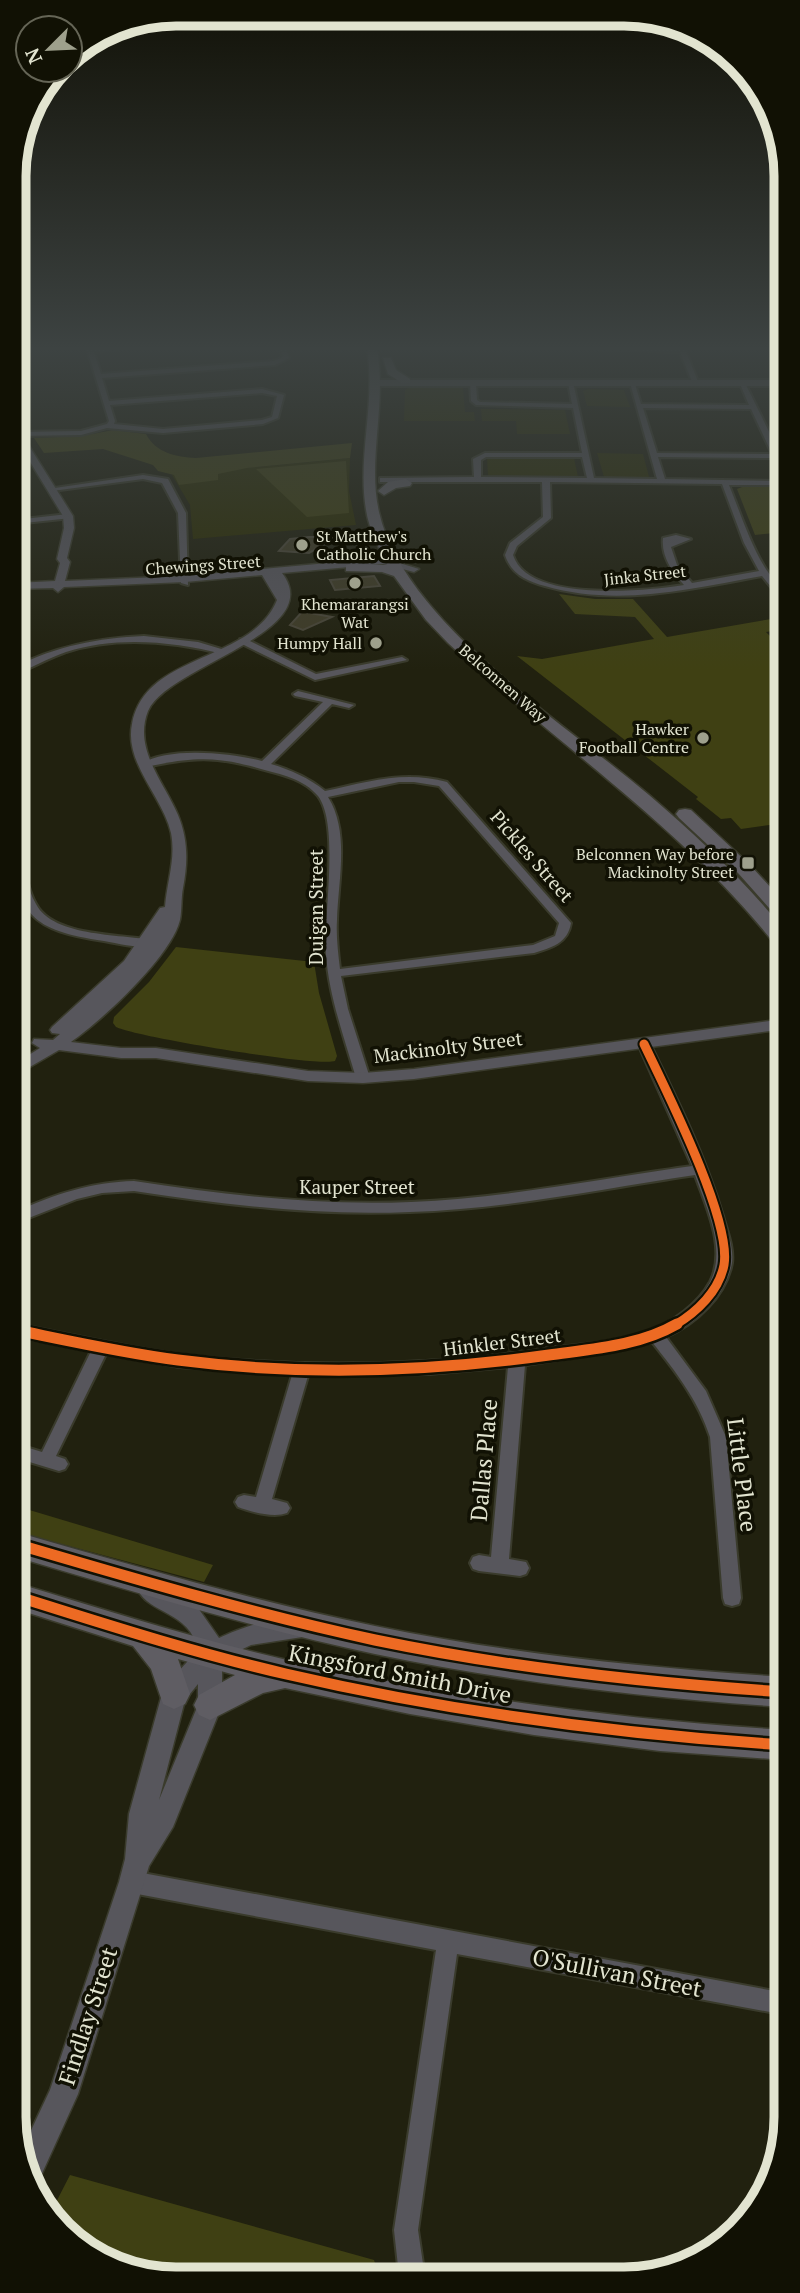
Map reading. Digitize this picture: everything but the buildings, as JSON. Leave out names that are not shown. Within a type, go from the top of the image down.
[{"type":"main road","name":"Belconnen Way","points":[[369,456],[368,490],[374,519],[397,558],[427,596]]},
{"type":"main road","name":"Belconnen Way","points":[[384,456],[384,486]]},
{"type":"main road","points":[[368,472],[384,486]]},
{"type":"main road","points":[[384,486],[394,476],[405,481]]},
{"type":"main road","points":[[368,490],[375,482],[384,486],[405,481]]},
{"type":"main road","name":"Belconnen Way","points":[[397,558],[414,569],[454,640],[683,813],[744,869],[774,902]]},
{"type":"main road","points":[[366,562],[397,558]]},
{"type":"main road","points":[[352,568],[383,568],[397,558]]},
{"type":"main road","name":"Belconnen Way","points":[[503,676],[665,817],[751,902],[774,930]]},
{"type":"main road","points":[[665,817],[683,813]]},
{"type":"main road","name":"Kingsford Smith Drive","points":[[26,1547],[319,1627],[436,1650],[635,1680],[773,1691]]},
{"type":"main road","name":"Kingsford Smith Drive","points":[[26,1599],[287,1674],[497,1713],[671,1736],[773,1744]]},
{"type":"main road","points":[[142,1634],[163,1662],[174,1694]]},
{"type":"main road","points":[[210,1705],[257,1680],[287,1674]]},
{"type":"street","points":[[27,456],[68,516],[69,528],[62,559],[65,562],[52,587]]},
{"type":"street","points":[[478,481],[477,459],[483,456]]},
{"type":"street","points":[[586,456],[591,482]]},
{"type":"street","points":[[654,456],[662,482]]},
{"type":"street","points":[[52,489],[143,477],[165,481],[182,513],[185,581]]},
{"type":"street","points":[[405,481],[774,483]]},
{"type":"street","name":"Jinka Street","points":[[546,482],[547,518],[536,530],[519,539],[509,551],[510,561],[523,575],[558,589],[591,594],[637,593],[762,573]]},
{"type":"street","points":[[725,483],[762,573],[774,586]]},
{"type":"street","points":[[27,521],[68,516]]},
{"type":"street","points":[[667,546],[672,566],[689,585]]},
{"type":"street","name":"Chewings Street","points":[[273,574],[366,562]]},
{"type":"street","name":"Chewings Street","points":[[27,587],[185,581],[352,568]]},
{"type":"street","points":[[27,1053],[56,1039],[172,921],[172,903],[180,864],[176,828],[136,736],[142,710],[164,684],[272,622],[280,613],[283,601],[273,574]]},
{"type":"street","points":[[27,665],[77,648],[124,640],[183,642],[223,651]]},
{"type":"street","points":[[243,641],[315,677],[402,660]]},
{"type":"street","points":[[298,694],[349,705]]},
{"type":"street","points":[[263,766],[330,701]]},
{"type":"street","points":[[146,764],[204,755],[263,766],[300,778],[323,795]]},
{"type":"street","name":"Pickles Street","points":[[323,795],[407,778],[428,779],[443,784],[565,922],[561,936],[534,949],[333,973]]},
{"type":"street","name":"Duigan Street","points":[[323,795],[329,808],[336,851],[331,935],[333,973],[363,1078]]},
{"type":"street","points":[[27,903],[34,912],[59,928],[152,944]]},
{"type":"street","points":[[104,1041],[94,1031],[93,1021],[139,972],[152,944]]},
{"type":"street","points":[[27,1062],[56,1039],[98,1013]]},
{"type":"street","name":"Mackinolty Street","points":[[56,1039],[121,1052],[156,1053],[308,1076],[363,1078],[414,1074],[774,1027]]},
{"type":"street","name":"Mackinolty Street","points":[[56,1039],[135,1045],[156,1053]]},
{"type":"street","name":"Hinkler Street","points":[[26,1332],[201,1363],[301,1371],[409,1370],[517,1360],[624,1343],[656,1335],[701,1306],[715,1288],[723,1269],[725,1250],[702,1169],[644,1044]]},
{"type":"street","name":"Kauper Street","points":[[26,1213],[67,1195],[112,1185],[134,1185],[282,1206],[372,1208],[495,1199],[702,1169]]},
{"type":"street","name":"Little Place","points":[[656,1335],[699,1390],[712,1412],[718,1437],[732,1598]]},
{"type":"street","points":[[45,1460],[102,1346]]},
{"type":"street","name":"Dallas Place","points":[[499,1565],[517,1360]]},
{"type":"street","points":[[281,1508],[253,1503],[301,1371]]},
{"type":"street","points":[[479,1563],[520,1568]]},
{"type":"street","name":"Findlay Street","points":[[33,2159],[63,2094],[135,1871],[164,1818],[210,1705],[210,1653],[207,1638],[188,1612],[122,1575]]},
{"type":"street","name":"Findlay Street","points":[[135,1871],[142,1814],[174,1694],[210,1653],[249,1635],[319,1627]]},
{"type":"street","name":"O'Sullivan Street","points":[[135,1871],[448,1941],[773,2002]]},
{"type":"street","points":[[412,2267],[406,2230],[448,1941]]},
{"type":"shaded area","points":[[125,456],[350,456],[247,468],[218,474],[218,480],[179,485],[174,475],[158,471],[153,465]]},
{"type":"shaded area","points":[[598,456],[644,456],[649,477],[604,477]]},
{"type":"shaded area","points":[[350,458],[349,491],[356,525],[193,539],[190,505],[172,475]]},
{"type":"shaded area","points":[[487,458],[574,458],[578,477],[488,477]]},
{"type":"shaded area","points":[[346,461],[349,513],[307,517],[256,469]]},
{"type":"shaded area","points":[[774,487],[774,533],[755,535],[737,489]]},
{"type":"shaded area","points":[[559,594],[595,599],[633,599],[667,637],[774,619],[774,631],[766,632],[774,640],[774,824],[741,829],[731,818],[721,819],[696,799],[698,797],[517,656],[542,659],[654,639],[635,617],[575,614]]},
{"type":"shaded area","points":[[176,947],[314,962],[319,993],[337,1056],[335,1061],[296,1060],[227,1050],[116,1027],[113,1023],[114,1017],[149,982]]},
{"type":"shaded area","points":[[26,1509],[213,1565],[204,1582],[26,1535]]},
{"type":"shaded area","points":[[70,2175],[374,2260],[376,2267],[176,2267],[147,2264],[128,2259],[93,2242],[77,2230],[55,2205]]},
{"type":"cycle path","points":[[26,1332],[180,1360],[249,1367],[383,1370],[517,1359],[621,1344],[666,1330],[687,1318],[712,1292],[722,1271],[724,1250],[701,1170],[644,1044]]},
{"type":"cycle path","points":[[26,1547],[167,1588],[375,1640],[550,1670],[773,1691]]},
{"type":"cycle path","points":[[26,1599],[219,1657],[348,1687],[534,1720],[660,1735],[773,1744]]},
{"type":"place","name":"St Matthew's Catholic Church","points":[[302,545]]},
{"type":"place","name":"Khemararangsi Wat","points":[[355,583]]},
{"type":"place","name":"Humpy Hall","points":[[376,643]]},
{"type":"place","name":"Hawker Football Centre","points":[[703,738]]},
{"type":"place","name":"Belconnen Way before Mackinolty Street","points":[[748,863]]}]
